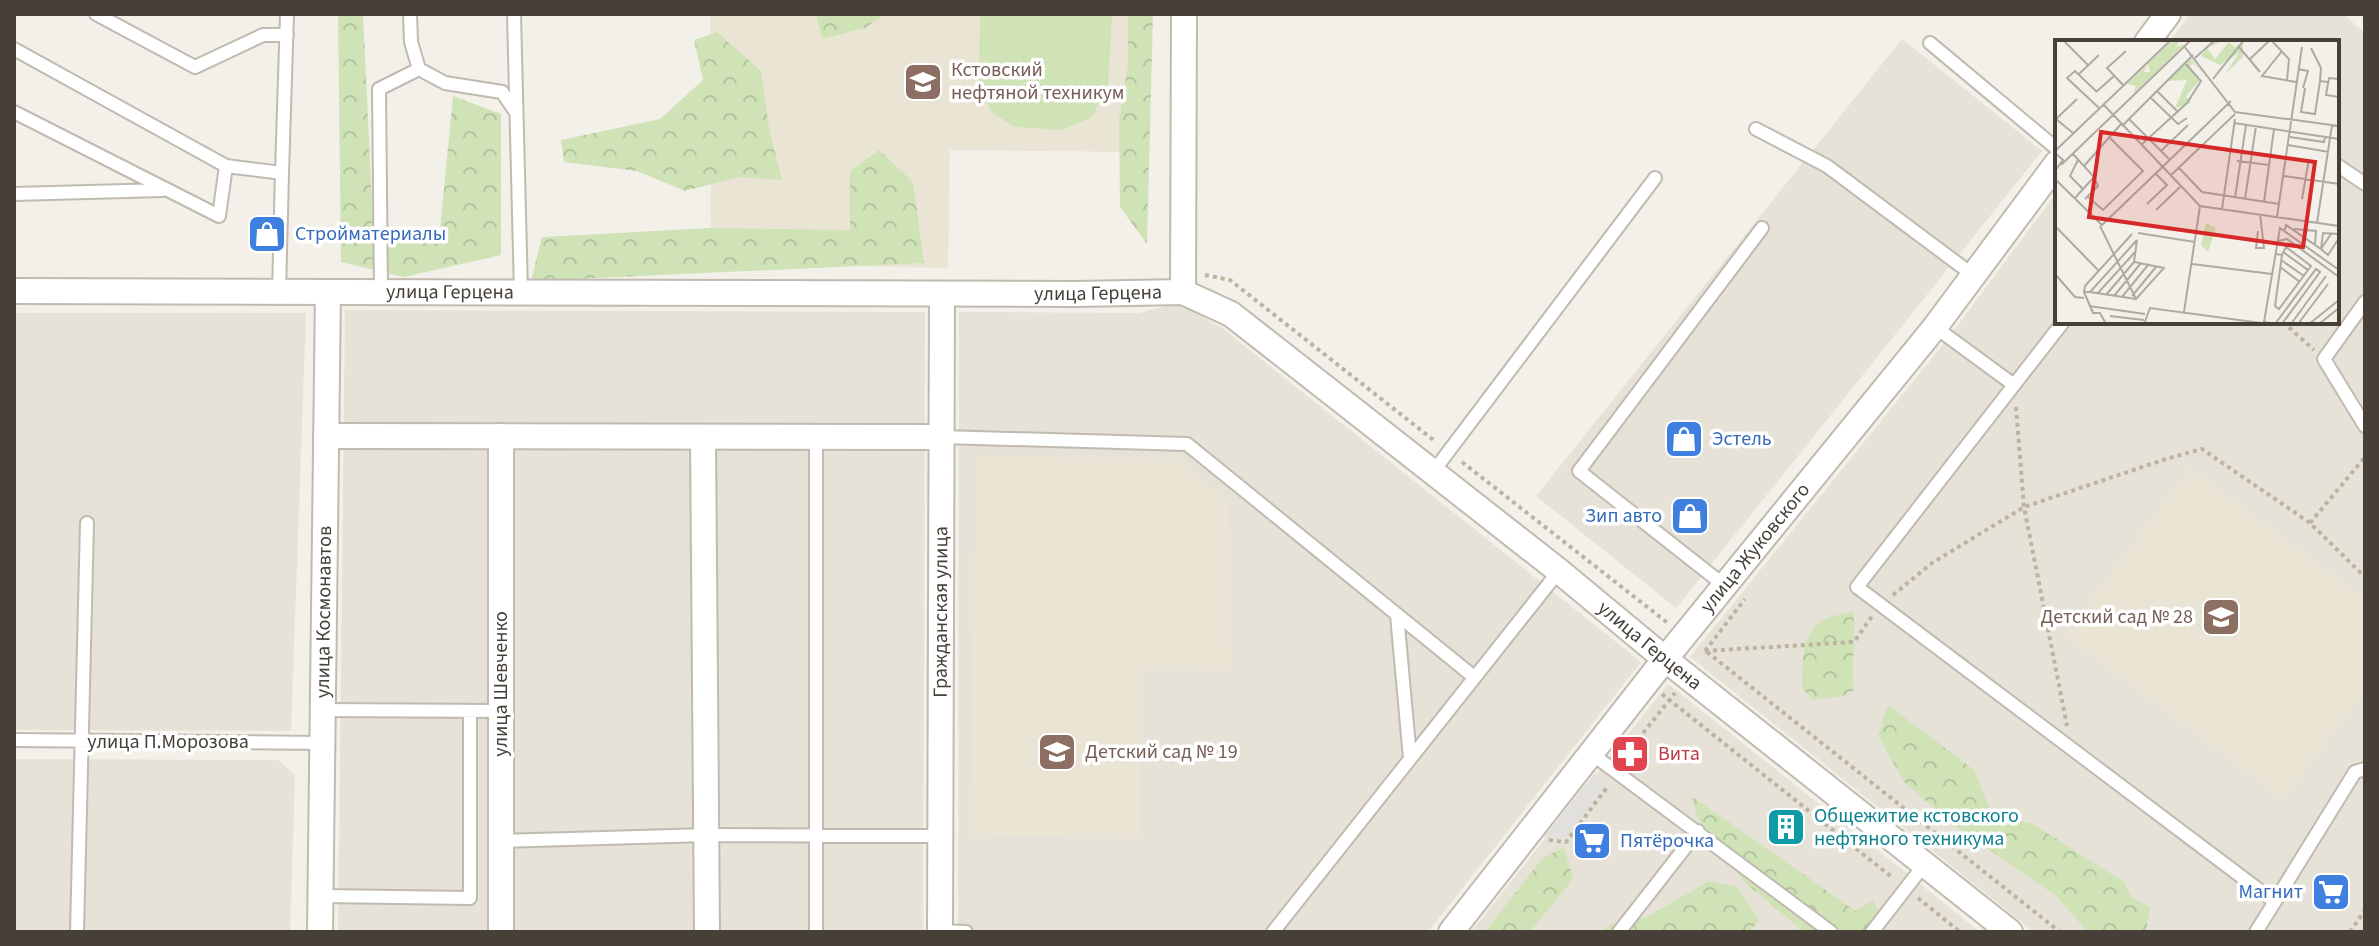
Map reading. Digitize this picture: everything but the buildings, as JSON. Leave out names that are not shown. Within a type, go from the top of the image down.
[{"type":"street","points":[[1182,281],[1184,14]]},
{"type":"street","points":[[2148,40],[2168,14]]},
{"type":"street","name":"улица Жуковского","points":[[1451,932],[1665,659],[1935,327],[2055,166]]},
{"type":"street","name":"улица Герцена","points":[[14,291],[942,294],[1182,281],[1231,314],[1559,571],[1665,659],[2010,932]]},
{"type":"street","name":"улица Космонавтов","points":[[320,932],[328,292]]},
{"type":"street","name":"Гражданская улица","points":[[940,932],[942,294]]},
{"type":"street","points":[[326,436],[942,437]]},
{"type":"street","name":"улица Шевченко","points":[[501,436],[501,932]]},
{"type":"street","points":[[703,437],[707,932]]},
{"type":"lane","points":[[96,14],[195,67],[263,35],[287,35]]},
{"type":"lane","points":[[279,292],[287,14]]},
{"type":"lane","points":[[410,14],[411,42],[419,69],[445,83],[502,92],[515,111]]},
{"type":"lane","points":[[514,14],[521,293]]},
{"type":"lane","points":[[1930,43],[2055,147]]},
{"type":"lane","points":[[14,49],[226,166],[282,173]]},
{"type":"lane","points":[[381,292],[379,89],[419,69]]},
{"type":"lane","points":[[14,112],[20,118],[219,216],[226,166]]},
{"type":"lane","points":[[1756,129],[1827,166],[1973,275]]},
{"type":"lane","points":[[2339,166],[2365,184]]},
{"type":"lane","points":[[1433,472],[1655,178]]},
{"type":"lane","points":[[14,194],[165,190]]},
{"type":"lane","points":[[1725,586],[1579,471],[1762,228]]},
{"type":"lane","points":[[2365,302],[2324,359],[2365,426]]},
{"type":"lane","points":[[2061,324],[1857,587],[2275,902]]},
{"type":"lane","points":[[1935,327],[2014,385]]},
{"type":"lane","points":[[816,437],[816,932]]},
{"type":"lane","points":[[942,437],[1187,444],[1474,677]]},
{"type":"lane","points":[[77,932],[87,523]]},
{"type":"lane","points":[[1273,932],[1559,571]]},
{"type":"lane","points":[[1397,615],[1410,758]]},
{"type":"lane","points":[[322,710],[501,711]]},
{"type":"lane","points":[[321,896],[470,898],[470,711]]},
{"type":"lane","name":"улица П.Морозова","points":[[14,740],[322,743]]},
{"type":"lane","points":[[1592,754],[1831,932]]},
{"type":"lane","points":[[2256,932],[2355,772],[2365,769]]},
{"type":"lane","points":[[1619,932],[1698,831]]},
{"type":"lane","points":[[501,841],[708,835],[941,836]]},
{"type":"lane","points":[[1872,932],[1924,865]]},
{"type":"lane","points":[[940,932],[966,932]]},
{"type":"path","points":[[1182,281],[1230,280],[1684,636]]},
{"type":"path","points":[[2285,324],[2324,359]]},
{"type":"path","points":[[2014,385],[2024,507],[2072,749]]},
{"type":"path","points":[[2060,932],[1705,651],[1854,642],[1881,605],[1932,563],[2024,507],[2202,449],[2310,523],[2365,577]]},
{"type":"path","points":[[2310,523],[2365,457]]},
{"type":"path","points":[[1647,683],[1960,932]]},
{"type":"path","points":[[1547,840],[1566,842],[1607,790],[1614,769],[1670,701]]},
{"type":"path","points":[[2350,932],[2365,910]]},
{"type":"shaded area","name":"Кстовский нефтяной техникум","points":[[710,14],[1137,14],[1135,152],[950,150],[948,268],[711,263]]},
{"type":"shaded area","points":[[2190,14],[2343,14],[2365,33],[2365,932],[2034,932],[1690,657],[1949,337],[2055,195],[2055,324],[2339,324],[2339,40],[2170,40]]},
{"type":"shaded area","points":[[1902,39],[2042,151],[1676,608],[1536,496]]},
{"type":"shaded area","points":[[1179,303],[1222,328],[1641,662],[1428,932],[958,932],[959,312],[1138,313]]},
{"type":"shaded area","points":[[345,310],[925,312],[923,932],[338,932]]},
{"type":"shaded area","points":[[14,313],[306,313],[291,731],[14,730]]},
{"type":"shaded area","points":[[976,455],[1177,459],[1229,501],[1231,670],[1143,669],[1139,838],[970,835]]},
{"type":"shaded area","name":"Детский сад № 28","points":[[2190,468],[2365,599],[2365,690],[2283,799],[2064,635]]},
{"type":"shaded area","points":[[1668,684],[1914,879],[1980,932],[1471,932]]},
{"type":"shaded area","points":[[14,759],[278,760],[295,775],[290,932],[14,932]]},
{"type":"shaded area","points":[[1595,773],[1604,788],[1564,838],[1544,837]]},
{"type":"green space","points":[[338,14],[363,14],[374,243],[439,240],[453,96],[501,114],[501,255],[404,277],[341,262]]},
{"type":"green space","points":[[816,14],[885,14],[865,28],[822,39]]},
{"type":"green space","points":[[980,14],[1112,14],[1108,87],[1091,118],[1061,130],[1015,127],[991,112],[979,80]]},
{"type":"green space","points":[[1128,14],[1153,14],[1147,244],[1120,207],[1119,119],[1128,66]]},
{"type":"green space","points":[[717,32],[761,71],[770,133],[782,180],[739,177],[685,191],[637,171],[564,162],[561,140],[660,119],[703,80],[694,40]]},
{"type":"green space","points":[[879,150],[913,182],[924,263],[531,281],[542,237],[709,228],[850,230],[850,171]]},
{"type":"green space","points":[[1853,612],[1854,690],[1843,696],[1814,700],[1802,689],[1803,659],[1808,639],[1818,623]]},
{"type":"green space","points":[[1888,705],[1974,770],[1992,815],[2033,824],[2124,882],[2132,897],[2150,907],[2146,932],[2088,932],[2056,896],[1955,826],[1905,783],[1878,736]]},
{"type":"green space","points":[[1693,797],[1856,911],[1873,900],[1885,928],[1880,932],[1804,932],[1744,882],[1696,815]]},
{"type":"green space","points":[[1564,847],[1573,879],[1530,932],[1485,932],[1542,859]]},
{"type":"green space","points":[[1709,881],[1737,887],[1759,920],[1749,932],[1603,932],[1610,924],[1647,917]]},
{"type":"place","name":"Кстовский нефтяной техникум","points":[[923,82]]},
{"type":"place","name":"Стройматериалы","points":[[267,234]]},
{"type":"place","name":"Эстель","points":[[1684,439]]},
{"type":"place","name":"Зип авто","points":[[1690,516]]},
{"type":"place","name":"Детский сад № 28","points":[[2221,617]]},
{"type":"place","name":"Детский сад № 19","points":[[1057,752]]},
{"type":"place","name":"Вита","points":[[1630,754]]},
{"type":"place","name":"Общежитие кстовского нефтяного техникума","points":[[1786,827]]},
{"type":"place","name":"Пятёрочка","points":[[1592,841]]},
{"type":"place","name":"Магнит","points":[[2331,892]]}]
